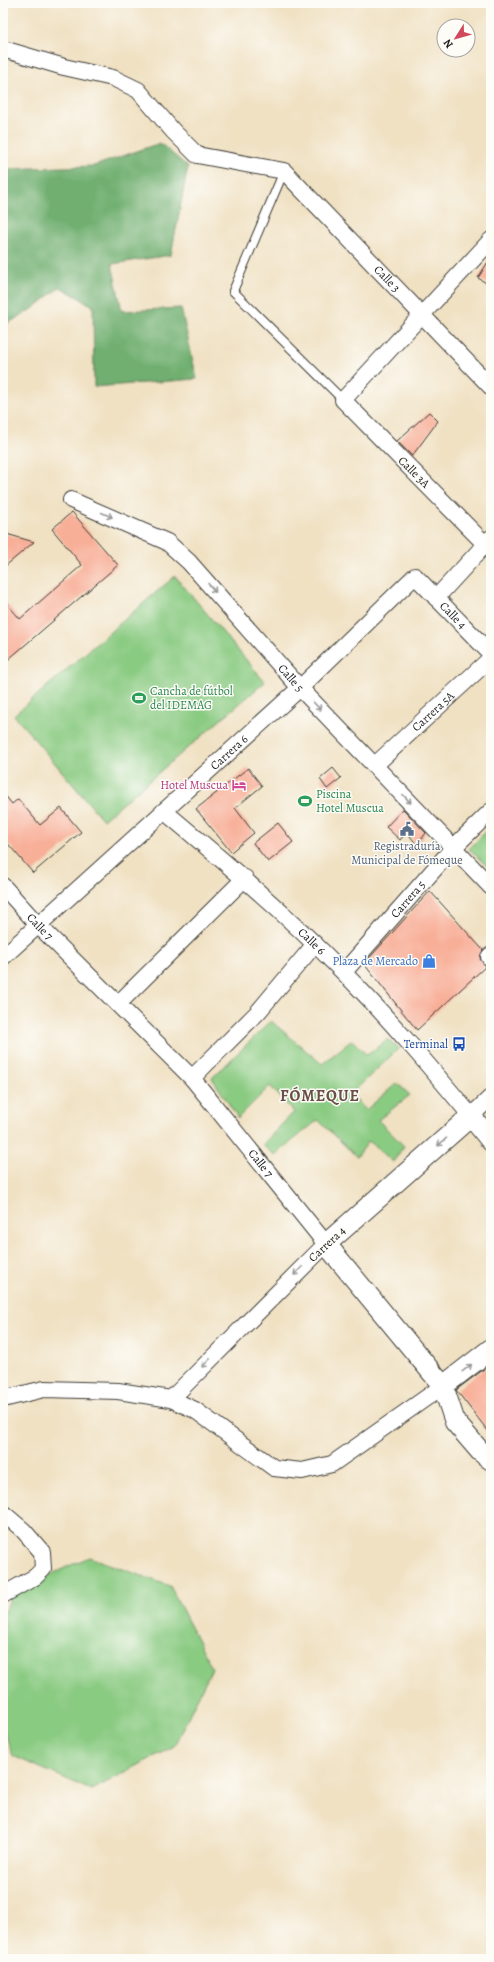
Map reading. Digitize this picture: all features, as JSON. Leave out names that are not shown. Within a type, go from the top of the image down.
[{"type":"street","points":[[3,49],[64,67],[113,78],[138,90],[173,131],[197,155],[284,171]]},
{"type":"street","name":"Calle 3","points":[[284,171],[491,387]]},
{"type":"street","points":[[343,400],[491,240]]},
{"type":"street","name":"Calle 3A","points":[[343,400],[488,541]]},
{"type":"street","name":"Calle 5","points":[[70,500],[167,542],[189,562],[300,688],[491,887]]},
{"type":"street","points":[[436,598],[488,541]]},
{"type":"street","name":"Carrera 6","points":[[3,957],[300,688],[415,576]]},
{"type":"street","name":"Calle 4","points":[[415,576],[491,654]]},
{"type":"street","name":"Carrera 5A","points":[[375,765],[491,658]]},
{"type":"street","name":"Calle 6","points":[[164,810],[245,878],[344,972],[410,1043],[472,1116],[491,1141]]},
{"type":"street","name":"Carrera 5","points":[[344,972],[453,848],[491,811]]},
{"type":"street","points":[[118,1004],[245,878]]},
{"type":"street","name":"Calle 7","points":[[3,886],[38,925],[192,1078],[443,1386],[455,1422],[480,1451],[491,1460]]},
{"type":"street","points":[[192,1078],[258,1012],[316,944]]},
{"type":"street","name":"Carrera 4","points":[[171,1399],[326,1244],[472,1116],[491,1096]]},
{"type":"street","points":[[3,1399],[44,1389],[118,1391],[171,1399],[195,1410],[274,1468],[302,1471],[332,1464],[443,1386],[491,1349]]},
{"type":"street","points":[[3,1514],[23,1530],[42,1552],[43,1570],[35,1577],[3,1595]]},
{"type":"lane","points":[[284,171],[233,291],[343,400]]},
{"type":"green space","points":[[160,143],[188,167],[171,255],[112,264],[122,311],[181,308],[197,379],[94,387],[93,306],[60,287],[34,308],[3,326],[3,169],[94,166]]},
{"type":"green space","name":"Cancha de fútbol del IDEMAG","points":[[175,576],[265,682],[103,820],[14,715]]},
{"type":"green space","points":[[491,826],[491,870],[469,849]]},
{"type":"green space","points":[[271,1021],[322,1064],[352,1040],[367,1055],[388,1039],[399,1048],[351,1094],[366,1110],[397,1083],[410,1095],[378,1120],[404,1146],[393,1162],[369,1141],[357,1157],[318,1120],[275,1155],[262,1145],[294,1112],[270,1086],[238,1118],[212,1078]]},
{"type":"green space","points":[[89,1557],[170,1586],[212,1668],[174,1746],[92,1790],[13,1756],[3,1728],[3,1618],[12,1592]]},
{"type":"building","points":[[491,257],[491,286],[478,278]]},
{"type":"building","points":[[429,412],[438,421],[412,456],[397,441]]},
{"type":"building","points":[[72,512],[118,565],[3,664],[3,599],[20,619],[82,565],[52,529]]},
{"type":"building","points":[[3,533],[34,542],[3,568]]},
{"type":"building","points":[[248,768],[262,786],[235,808],[254,833],[231,852],[196,809]]},
{"type":"building","points":[[333,768],[341,778],[327,789],[320,779]]},
{"type":"building","points":[[3,793],[12,804],[18,799],[40,825],[61,808],[81,832],[33,873],[3,838]]},
{"type":"building","name":"Registraduría Municipal de Fómeque","points":[[403,809],[426,833],[417,845],[407,832],[400,840],[386,827]]},
{"type":"building","points":[[278,823],[293,842],[268,862],[253,843]]},
{"type":"building","name":"Plaza de Mercado","points":[[430,891],[483,950],[480,959],[486,966],[417,1030],[364,964]]},
{"type":"building","points":[[491,1364],[491,1435],[456,1390]]},
{"type":"place","name":"Cancha de fútbol del IDEMAG","points":[[139,698]]},
{"type":"place","name":"Hotel Muscua","points":[[239,785]]},
{"type":"place","name":"Piscina Hotel Muscua","points":[[305,801]]},
{"type":"place","name":"Registraduría Municipal de Fómeque","points":[[407,829]]},
{"type":"place","name":"Plaza de Mercado","points":[[429,961]]},
{"type":"place","name":"Terminal","points":[[459,1044]]},
{"type":"district","name":"FÓMEQUE","points":[[320,1095]]}]
